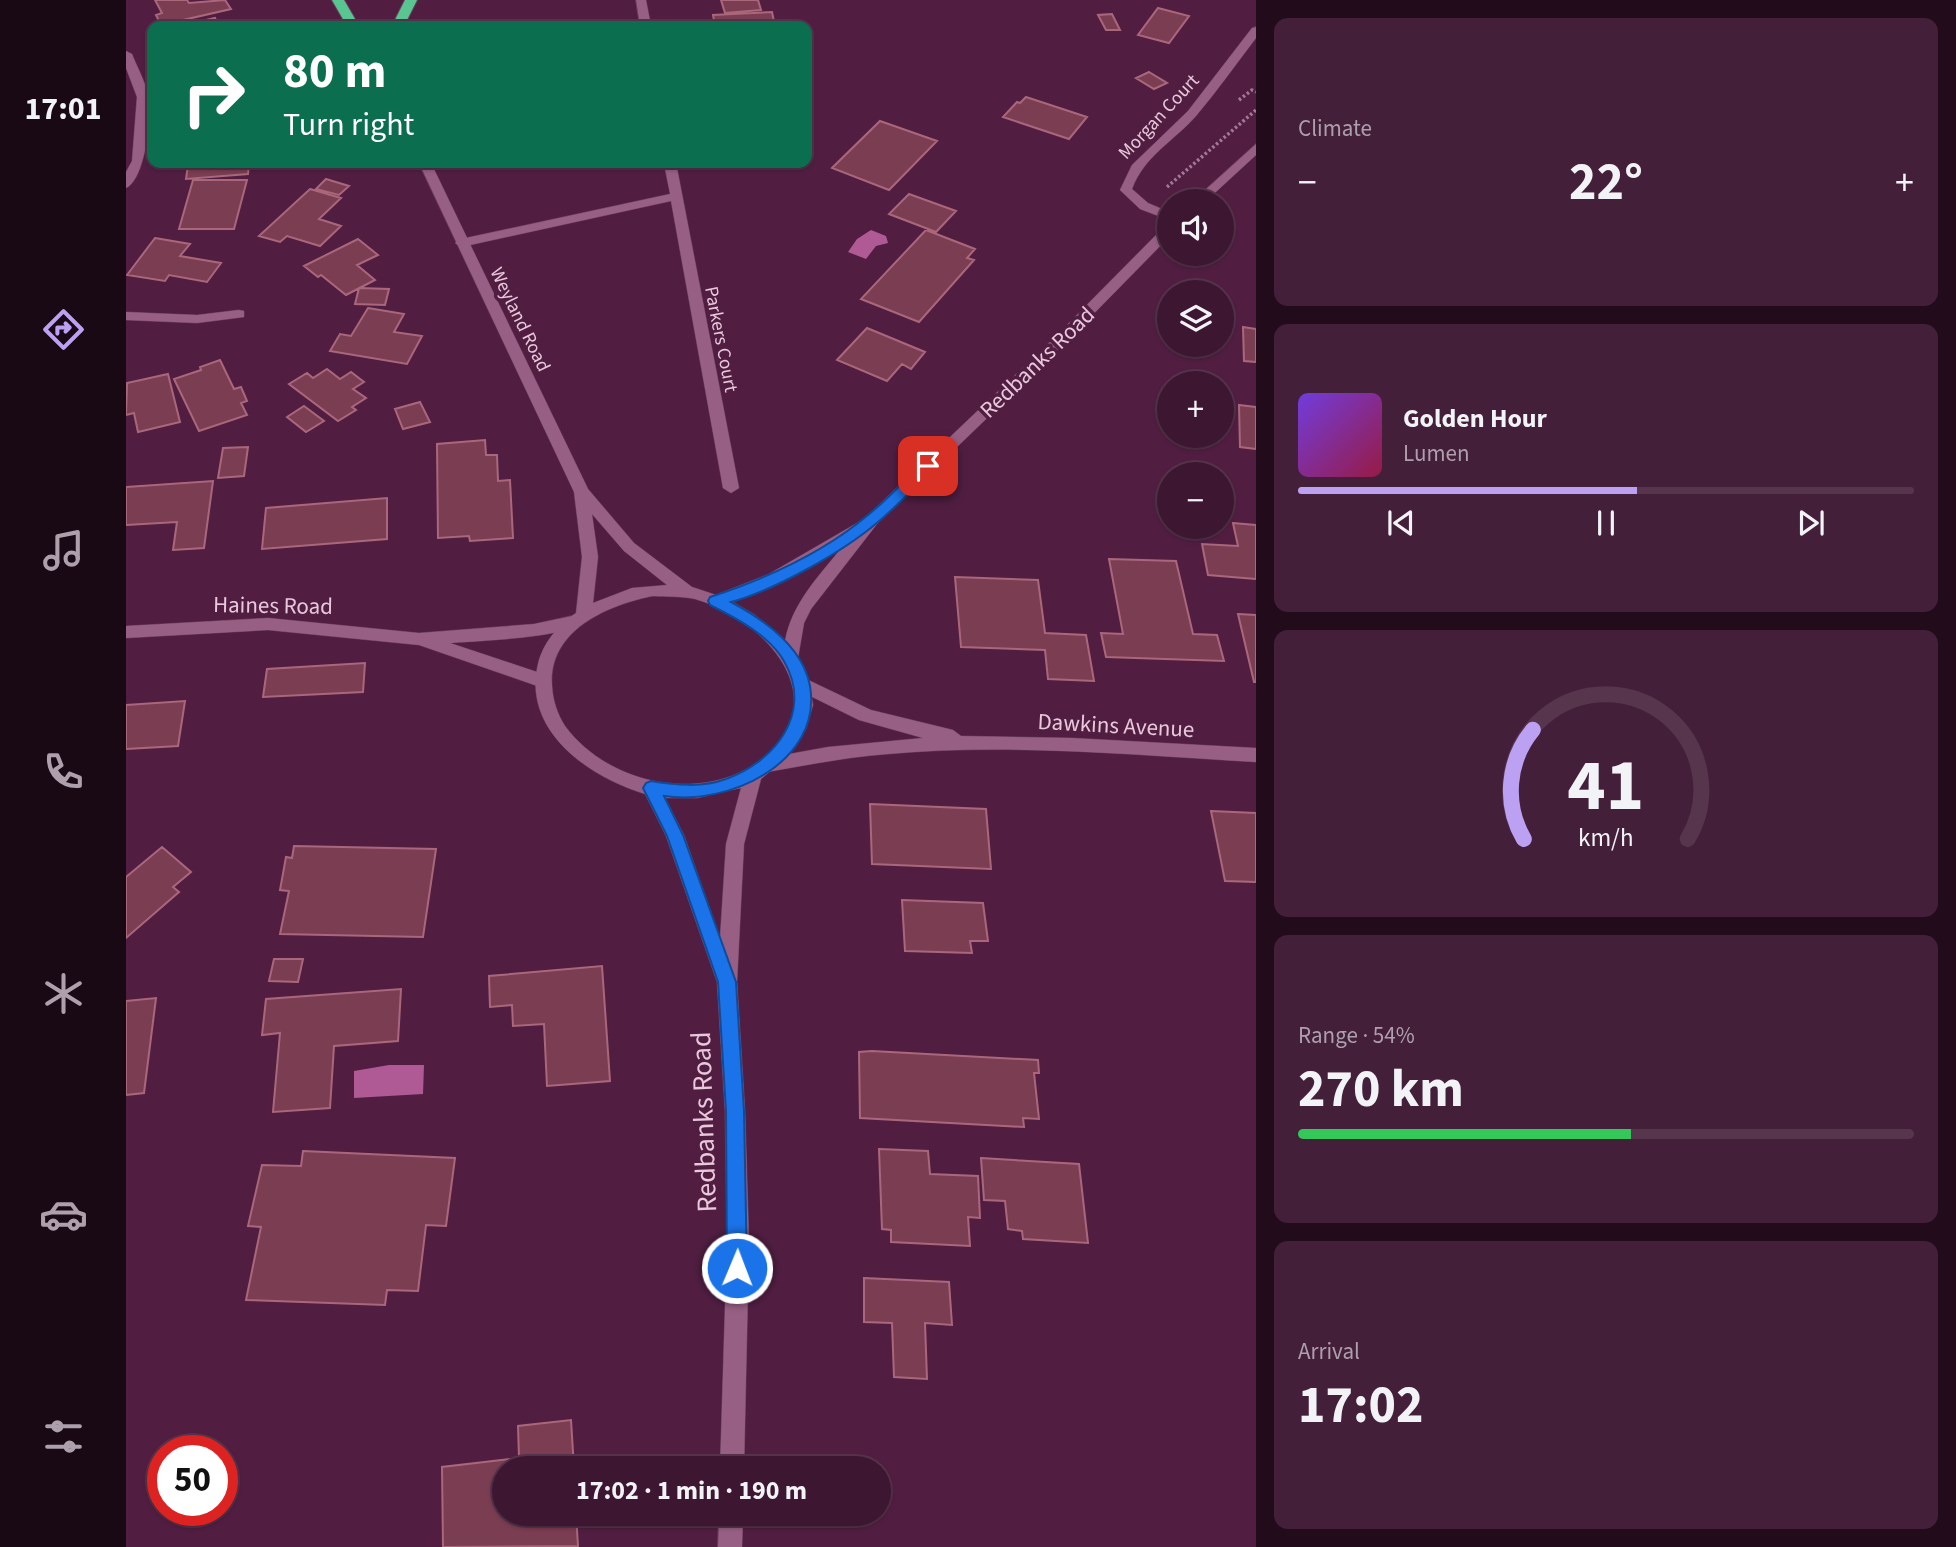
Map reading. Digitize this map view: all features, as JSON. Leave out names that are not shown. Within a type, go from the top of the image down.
[{"type":"highway","points":[[338,0],[350,21]]},
{"type":"highway","points":[[400,21],[411,0]]},
{"type":"main road","points":[[641,0],[645,21]]},
{"type":"main road","name":"Morgan Court","points":[[1157,211],[1144,206],[1126,190],[1129,176],[1147,155],[1190,115],[1256,30]]},
{"type":"main road","points":[[126,54],[143,97],[138,161],[126,184]]},
{"type":"main road","points":[[1212,189],[1256,148]]},
{"type":"main road","name":"Weyland Road","points":[[427,168],[582,492],[629,547],[686,591]]},
{"type":"main road","name":"Parkers Court","points":[[671,168],[731,488]]},
{"type":"main road","points":[[461,243],[676,196]]},
{"type":"main road","name":"Redbanks Road","points":[[790,657],[796,623],[805,605],[872,520],[1059,341],[1157,242]]},
{"type":"main road","points":[[126,316],[197,319],[239,314]]},
{"type":"main road","name":"Weyland Road","points":[[578,617],[590,557],[582,492]]},
{"type":"main road","name":"Redbanks Road","points":[[715,601],[743,593],[799,568],[872,520]]},
{"type":"main road","points":[[653,590],[686,591],[715,601],[754,621],[790,657],[802,684],[803,707],[796,730],[786,747],[760,770],[728,785],[699,791],[675,792],[651,788],[600,766],[576,747],[556,726],[545,701],[543,681],[556,642],[578,617],[605,601],[630,593],[653,590]]},
{"type":"main road","name":"Haines Road","points":[[126,632],[268,624],[419,639],[534,630],[578,617]]},
{"type":"main road","name":"Haines Road","points":[[419,639],[543,681]]},
{"type":"main road","name":"Dawkins Avenue","points":[[802,684],[865,715],[895,725],[973,741]]},
{"type":"main road","name":"Dawkins Avenue","points":[[760,770],[839,750],[973,741],[1256,755]]},
{"type":"main road","name":"Redbanks Road","points":[[732,1456],[738,1243],[735,1111],[727,982],[736,844],[760,770]]},
{"type":"main road","name":"Redbanks Road","points":[[651,788],[675,835],[727,982]]},
{"type":"main road","points":[[730,1547],[731,1526]]},
{"type":"path","points":[[1166,188],[1256,110]]},
{"type":"shaded area","points":[[871,230],[886,236],[888,243],[876,246],[866,259],[848,252],[857,239]]},
{"type":"shaded area","points":[[389,1065],[424,1065],[423,1094],[354,1098],[354,1071]]},
{"type":"building","points":[[155,0],[187,0],[189,3],[225,0],[231,9],[178,21],[159,21],[156,15],[162,13]]},
{"type":"building","points":[[721,0],[758,0],[761,10],[725,13]]},
{"type":"building","points":[[1158,8],[1189,16],[1169,43],[1138,35]]},
{"type":"building","points":[[772,12],[774,21],[714,21],[713,15]]},
{"type":"building","points":[[1112,14],[1120,30],[1106,30],[1098,15]]},
{"type":"building","points":[[1149,72],[1167,83],[1154,89],[1136,78]]},
{"type":"building","points":[[1026,97],[1087,117],[1069,139],[1003,117],[1017,102],[1020,103]]},
{"type":"building","points":[[880,121],[937,141],[889,190],[832,168]]},
{"type":"building","points":[[188,168],[249,168],[248,174],[186,179]]},
{"type":"building","points":[[326,179],[349,186],[339,195],[316,189]]},
{"type":"building","points":[[193,180],[247,180],[234,229],[179,229]]},
{"type":"building","points":[[310,189],[341,198],[319,219],[341,226],[320,246],[287,236],[280,242],[259,236]]},
{"type":"building","points":[[909,194],[956,211],[936,232],[889,214]]},
{"type":"building","points":[[926,230],[975,249],[967,258],[974,260],[919,322],[861,299]]},
{"type":"building","points":[[155,238],[190,244],[180,256],[221,263],[207,282],[169,275],[165,281],[127,275]]},
{"type":"building","points":[[358,239],[378,255],[357,265],[375,280],[346,295],[321,275],[318,277],[304,266]]},
{"type":"building","points":[[359,288],[389,289],[385,305],[355,304]]},
{"type":"building","points":[[368,308],[404,314],[394,332],[422,336],[407,364],[330,351],[340,334],[351,336]]},
{"type":"building","points":[[1243,327],[1256,329],[1256,362],[1244,361]]},
{"type":"building","points":[[867,328],[925,352],[911,369],[902,364],[887,381],[837,360]]},
{"type":"building","points":[[220,360],[234,389],[241,387],[247,401],[241,403],[247,415],[199,431],[174,379]]},
{"type":"building","points":[[327,369],[340,379],[351,372],[364,382],[353,389],[366,398],[352,407],[356,410],[338,421],[289,384],[307,373],[313,378]]},
{"type":"building","points":[[168,374],[180,422],[138,432],[134,413],[126,415],[127,383]]},
{"type":"building","points":[[420,402],[430,422],[403,429],[395,409]]},
{"type":"building","points":[[1239,405],[1256,407],[1256,449],[1240,447]]},
{"type":"building","points":[[304,406],[324,421],[306,432],[287,417]]},
{"type":"building","points":[[485,440],[486,455],[497,455],[498,481],[510,480],[513,538],[470,541],[469,536],[438,538],[437,444]]},
{"type":"building","points":[[248,447],[244,476],[218,478],[223,448]]},
{"type":"building","points":[[213,481],[204,548],[173,550],[177,522],[126,525],[126,487]]},
{"type":"building","points":[[387,498],[387,539],[262,549],[266,508]]},
{"type":"building","points":[[1234,523],[1256,525],[1256,579],[1208,575],[1202,544],[1238,546]]},
{"type":"building","points":[[1109,559],[1176,561],[1193,634],[1217,635],[1224,661],[1106,657],[1101,633],[1123,634]]},
{"type":"building","points":[[955,577],[1038,580],[1045,633],[1086,635],[1094,681],[1048,679],[1045,650],[961,647]]},
{"type":"building","points":[[1238,614],[1256,615],[1256,682],[1254,682]]},
{"type":"building","points":[[365,663],[363,692],[263,697],[267,669]]},
{"type":"building","points":[[185,701],[178,746],[126,749],[126,705]]},
{"type":"building","points":[[870,804],[986,809],[991,869],[872,864]]},
{"type":"building","points":[[1211,811],[1256,813],[1256,882],[1225,881]]},
{"type":"building","points":[[294,846],[436,849],[423,937],[280,934],[289,891],[280,890],[286,857],[292,858]]},
{"type":"building","points":[[162,847],[191,872],[173,887],[179,892],[126,938],[126,877]]},
{"type":"building","points":[[902,900],[983,903],[988,941],[970,941],[972,953],[905,951]]},
{"type":"building","points":[[274,959],[303,959],[298,982],[269,981]]},
{"type":"building","points":[[602,966],[610,1081],[547,1086],[544,1024],[513,1026],[512,1005],[490,1007],[489,976]]},
{"type":"building","points":[[401,989],[398,1041],[334,1046],[330,1108],[273,1112],[280,1033],[262,1035],[266,999]]},
{"type":"building","points":[[156,998],[144,1093],[126,1095],[126,1001]]},
{"type":"building","points":[[859,1052],[1038,1060],[1039,1073],[1034,1073],[1039,1119],[1023,1118],[1024,1127],[860,1118]]},
{"type":"building","points":[[879,1149],[928,1151],[930,1174],[978,1176],[980,1218],[968,1217],[970,1246],[891,1242],[891,1230],[882,1229]]},
{"type":"building","points":[[303,1151],[455,1158],[446,1226],[426,1225],[418,1291],[387,1290],[385,1305],[246,1300],[261,1227],[248,1226],[262,1165],[301,1166]]},
{"type":"building","points":[[981,1158],[1079,1164],[1088,1243],[1023,1239],[1022,1231],[1008,1229],[1005,1201],[984,1200]]},
{"type":"building","points":[[864,1278],[949,1282],[952,1325],[925,1323],[927,1379],[894,1377],[892,1323],[864,1322]]},
{"type":"building","points":[[571,1420],[573,1456],[519,1456],[518,1426]]},
{"type":"building","points":[[492,1461],[492,1526],[577,1526],[578,1546],[443,1547],[442,1467]]},
{"type":"route","points":[[737,1268],[735,1111],[727,982],[675,835],[651,788],[675,792],[699,791],[728,785],[768,765],[786,747],[796,730],[803,707],[802,684],[790,657],[773,637],[754,621],[715,601],[743,593],[799,568],[872,520],[928,466]]}]
